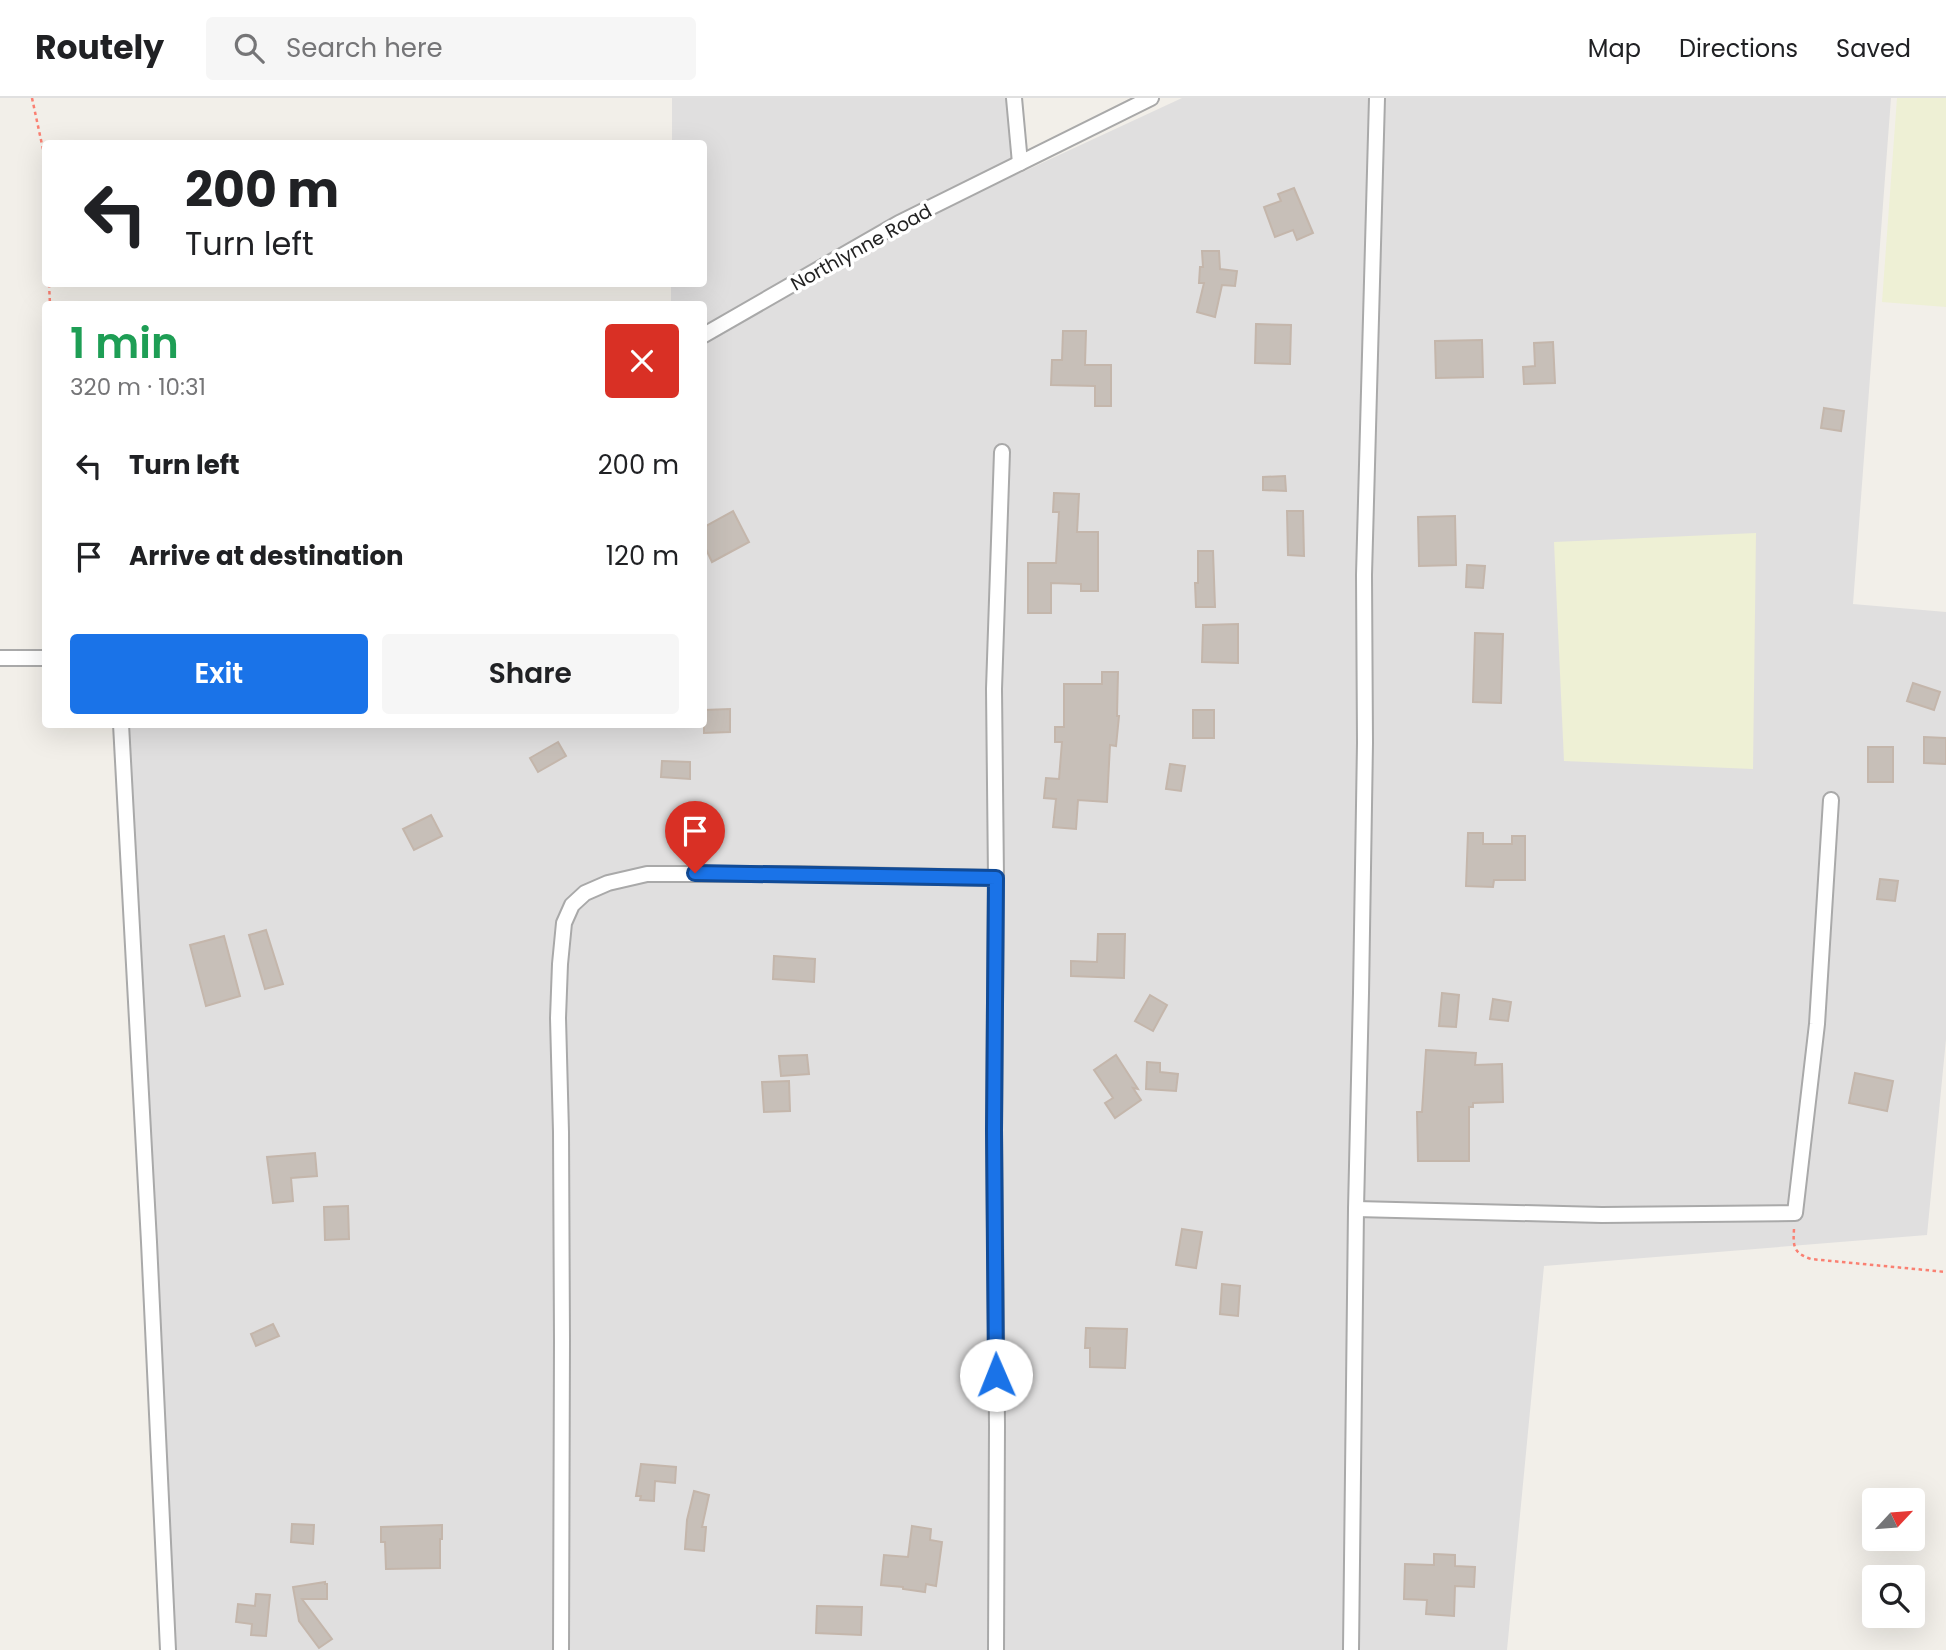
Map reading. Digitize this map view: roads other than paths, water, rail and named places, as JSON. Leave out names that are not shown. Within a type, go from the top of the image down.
[{"type":"street","points":[[1014,98],[1020,163]]},
{"type":"street","name":"Northlynne Road","points":[[707,333],[899,223],[1151,98]]},
{"type":"street","points":[[1351,1650],[1364,575],[1377,98]]},
{"type":"street","points":[[996,1650],[994,689],[1002,452]]},
{"type":"street","points":[[0,658],[42,659]]},
{"type":"street","points":[[121,728],[168,1650]]},
{"type":"street","points":[[1356,1209],[1602,1215],[1795,1213],[1817,1024],[1831,800]]},
{"type":"street","points":[[561,1650],[561,1132],[558,1018],[564,923],[572,905],[585,893],[608,883],[647,874],[996,878]]}]
